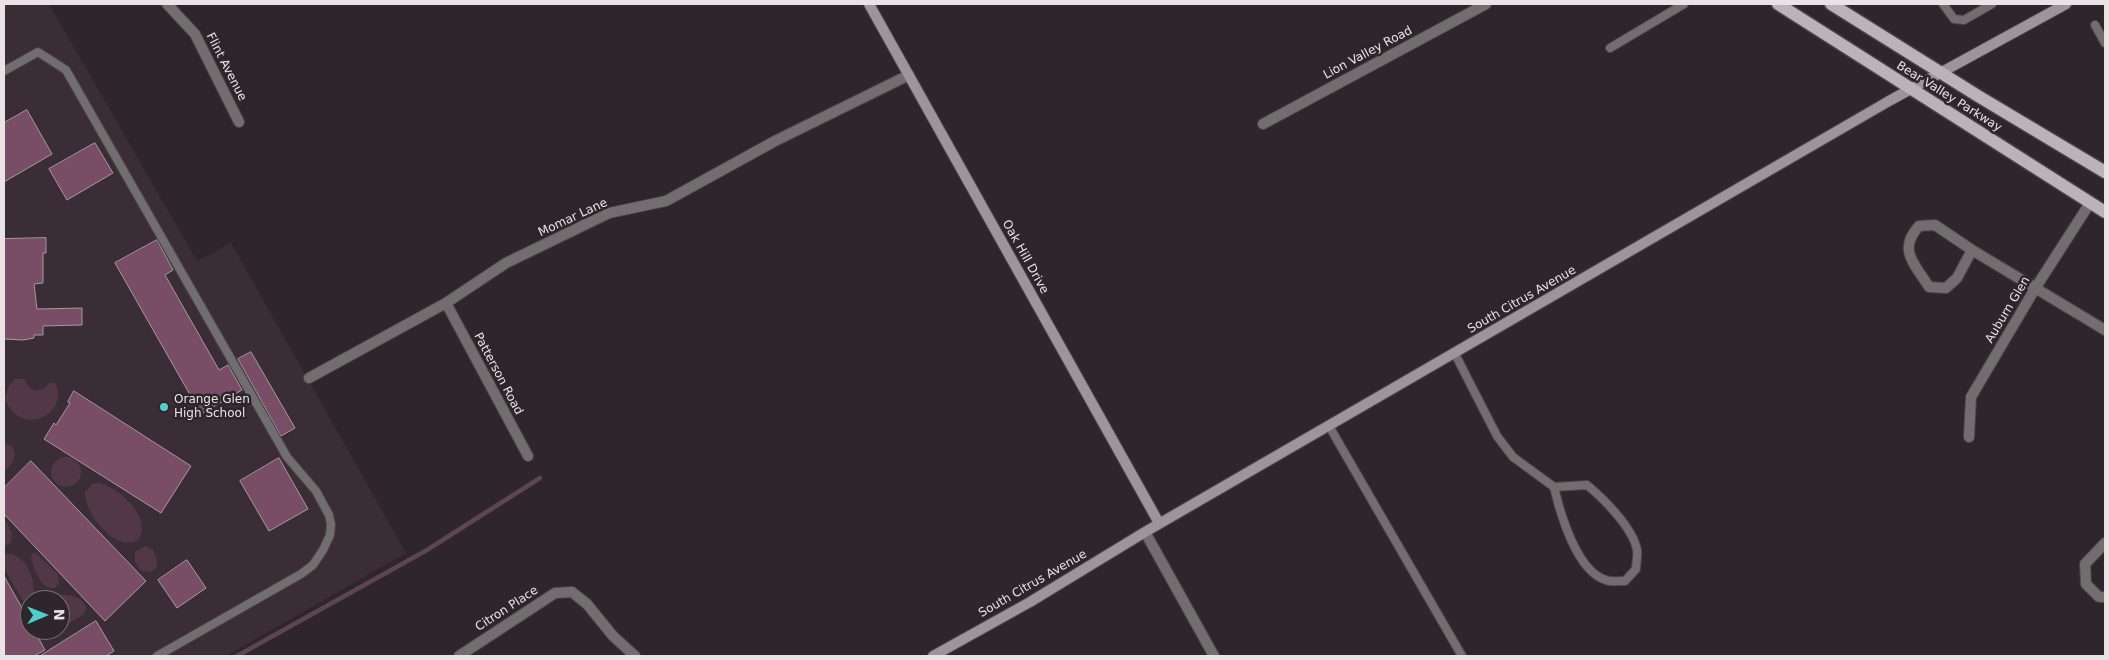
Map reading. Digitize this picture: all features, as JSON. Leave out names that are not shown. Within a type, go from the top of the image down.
[{"type":"main road","name":"Bear Valley Parkway","points":[[1778,4],[2105,212]]},
{"type":"main road","name":"Bear Valley Parkway","points":[[1831,4],[2105,172]]},
{"type":"street","name":"Flint Avenue","points":[[167,4],[194,34],[239,122]]},
{"type":"street","name":"Oak Hill Drive","points":[[868,4],[1160,523]]},
{"type":"street","name":"Lion Valley Road","points":[[1263,124],[1486,4]]},
{"type":"street","name":"South Citrus Avenue","points":[[933,656],[1030,602],[1160,523],[1911,89],[2066,4]]},
{"type":"street","name":"Momar Lane","points":[[309,378],[446,303],[506,264],[609,214],[666,201],[775,141],[909,75]]},
{"type":"street","name":"Auburn Glen","points":[[1969,437],[1971,397],[2036,287],[2090,203]]},
{"type":"street","points":[[1972,250],[1957,278],[1946,288],[1930,287],[1908,254],[1910,236],[1918,226],[1935,225],[1972,250],[2105,330]]},
{"type":"street","name":"Patterson Road","points":[[446,303],[528,456]]},
{"type":"street","points":[[1145,532],[1214,656]]},
{"type":"street","points":[[2105,543],[2085,564],[2086,584],[2099,597],[2105,597]]},
{"type":"street","name":"Citron Place","points":[[459,656],[555,593],[572,592],[587,604],[613,636],[635,656]]},
{"type":"lane","points":[[1610,48],[1684,4]]},
{"type":"lane","points":[[1943,4],[1954,19],[1964,20],[1992,4]]},
{"type":"lane","points":[[2095,25],[2105,43]]},
{"type":"lane","points":[[4,71],[38,52],[66,70],[287,457],[316,491],[329,515],[331,524],[330,535],[313,565],[157,656]]},
{"type":"lane","points":[[1455,354],[1497,436],[1513,458],[1554,487],[1587,485],[1603,498],[1624,524],[1637,549],[1636,569],[1625,581],[1605,580],[1587,567],[1569,534],[1559,509],[1554,487]]},
{"type":"lane","points":[[1329,426],[1462,656]]},
{"type":"shaded area","name":"Orange Glen High School","points":[[4,4],[49,4],[197,261],[231,243],[406,553],[226,656],[4,656]]},
{"type":"shaded area","points":[[15,379],[25,379],[29,387],[35,390],[43,389],[49,383],[55,383],[58,395],[56,405],[50,413],[41,418],[31,420],[21,417],[12,410],[5,398],[9,385]]},
{"type":"shaded area","points":[[4,443],[12,446],[15,454],[12,463],[4,472]]},
{"type":"shaded area","points":[[66,457],[77,461],[81,472],[77,483],[66,487],[55,483],[51,472],[55,461]]},
{"type":"shaded area","points":[[98,483],[115,490],[132,505],[141,523],[142,532],[138,540],[129,543],[120,541],[102,529],[95,520],[86,501],[85,492],[92,484]]},
{"type":"shaded area","points":[[4,517],[12,533],[11,543],[4,546]]},
{"type":"shaded area","points":[[145,546],[153,550],[157,561],[156,568],[150,572],[140,570],[135,562],[135,552]]},
{"type":"shaded area","points":[[35,552],[58,574],[59,583],[55,588],[45,586],[38,578],[31,558]]},
{"type":"shaded area","points":[[4,554],[12,554],[19,557],[28,569],[34,590],[20,590],[20,596],[4,568]]},
{"type":"shaded area","points":[[70,596],[77,597],[84,603],[86,607],[84,614],[70,623]]},
{"type":"building","points":[[27,110],[52,154],[4,182],[4,123]]},
{"type":"building","points":[[95,143],[113,173],[67,200],[49,169]]},
{"type":"building","points":[[46,238],[46,253],[43,253],[43,283],[34,284],[37,309],[82,308],[82,325],[43,326],[43,335],[34,335],[34,338],[23,340],[4,339],[4,239]]},
{"type":"building","points":[[157,240],[173,270],[165,275],[219,370],[228,365],[242,390],[201,414],[115,263]]},
{"type":"building","points":[[251,352],[295,428],[281,436],[238,359]]},
{"type":"building","points":[[74,391],[191,466],[161,513],[44,439],[54,423],[56,425],[70,403],[68,402]]},
{"type":"building","points":[[279,458],[308,509],[269,531],[240,481]]},
{"type":"building","points":[[31,461],[146,581],[105,621],[4,514],[4,488]]},
{"type":"building","points":[[187,560],[206,588],[177,608],[158,580]]},
{"type":"building","points":[[4,576],[20,604],[20,640],[40,640],[45,650],[34,656],[4,656]]},
{"type":"building","points":[[96,621],[114,651],[106,656],[40,656],[66,640],[70,640],[70,637]]},
{"type":"waterway","points":[[237,656],[427,550],[540,478]]},
{"type":"place","name":"Orange Glen High School","points":[[164,407]]}]
